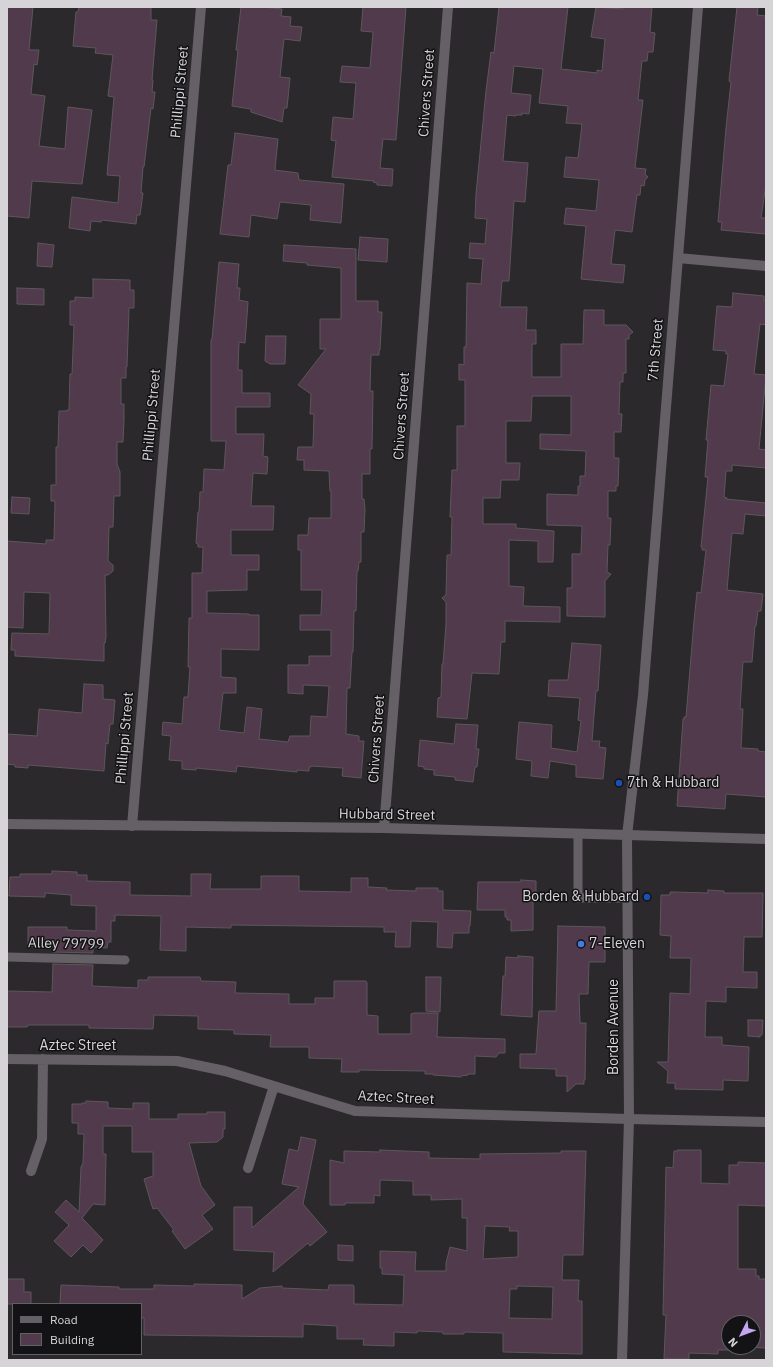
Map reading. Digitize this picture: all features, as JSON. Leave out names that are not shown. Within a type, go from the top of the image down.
[{"type":"street","name":"Phillippi Street","points":[[132,826],[201,7]]},
{"type":"street","name":"Chivers Street","points":[[384,828],[448,7]]},
{"type":"street","name":"7th Street","points":[[643,695],[698,7]]},
{"type":"street","points":[[678,258],[766,266]]},
{"type":"street","name":"Borden Avenue","points":[[622,1360],[629,1119],[627,836],[643,695]]},
{"type":"street","name":"Hubbard Street","points":[[7,824],[384,828],[766,839]]},
{"type":"street","name":"Aztec Street","points":[[7,1059],[177,1061],[225,1071],[355,1112],[766,1122]]},
{"type":"street","points":[[31,1171],[42,1139],[43,1059]]},
{"type":"street","points":[[248,1168],[274,1086]]},
{"type":"lane","points":[[578,834],[578,898],[627,898]]},
{"type":"lane","name":"Alley 79799","points":[[7,957],[125,960]]},
{"type":"building","points":[[7,7],[33,7],[29,50],[39,50],[37,65],[34,64],[31,94],[45,96],[39,146],[65,149],[68,107],[92,110],[82,184],[32,181],[29,218],[7,216]]},
{"type":"building","points":[[79,7],[151,7],[151,20],[157,20],[152,80],[152,92],[155,92],[153,109],[151,108],[143,167],[141,193],[143,193],[140,215],[137,215],[136,224],[102,220],[101,222],[91,221],[90,231],[69,228],[72,197],[118,203],[120,176],[107,175],[114,97],[108,96],[113,55],[95,53],[96,48],[73,46],[76,12],[78,12]]},
{"type":"building","points":[[241,7],[282,9],[281,16],[291,17],[290,26],[302,27],[300,41],[284,39],[280,77],[290,78],[287,108],[284,108],[282,122],[251,112],[251,109],[232,106]]},
{"type":"building","points":[[363,7],[406,7],[396,140],[383,139],[380,168],[393,169],[392,186],[377,185],[377,183],[373,182],[374,181],[332,177],[336,141],[331,140],[333,117],[353,119],[356,83],[340,82],[342,66],[370,68],[373,32],[361,31]]},
{"type":"building","points":[[499,7],[568,7],[561,69],[597,73],[597,70],[602,71],[605,39],[591,37],[596,7],[623,9],[623,7],[652,7],[650,32],[655,33],[653,52],[648,52],[647,61],[642,61],[638,100],[643,100],[635,168],[646,169],[645,174],[648,177],[645,180],[644,186],[641,185],[640,195],[637,195],[632,232],[615,230],[611,264],[625,265],[623,283],[581,279],[586,226],[564,224],[566,208],[596,211],[599,180],[564,177],[566,157],[578,158],[582,124],[566,123],[568,106],[539,103],[543,69],[514,66],[511,93],[531,95],[529,114],[522,113],[522,115],[516,116],[507,115],[503,161],[528,163],[525,202],[514,201],[509,281],[502,281],[500,307],[527,307],[526,330],[536,330],[536,344],[532,344],[532,377],[561,377],[561,344],[583,344],[584,310],[604,310],[604,325],[626,325],[633,332],[629,335],[629,339],[626,339],[626,373],[623,373],[623,382],[620,382],[619,414],[622,414],[621,432],[614,432],[614,458],[619,458],[618,486],[616,486],[616,491],[608,491],[608,518],[611,518],[607,572],[611,574],[605,581],[605,617],[567,616],[567,588],[572,588],[572,554],[581,554],[582,526],[547,525],[547,494],[578,495],[580,476],[585,476],[586,451],[540,449],[540,434],[571,435],[571,396],[532,396],[531,421],[506,421],[506,463],[520,463],[519,480],[501,480],[500,498],[483,498],[483,524],[516,524],[516,528],[554,531],[553,562],[538,562],[538,541],[509,540],[509,586],[524,587],[523,606],[560,607],[560,622],[505,621],[505,642],[501,642],[499,674],[472,673],[467,719],[437,717],[438,698],[441,697],[442,664],[446,624],[446,602],[442,598],[446,595],[447,555],[451,555],[452,517],[450,517],[452,470],[457,470],[457,426],[465,426],[465,380],[459,380],[459,364],[464,365],[464,347],[466,347],[467,283],[481,284],[483,259],[469,258],[470,243],[485,244],[487,219],[475,218],[476,194],[486,91],[491,52],[494,53]]},
{"type":"building","points":[[737,7],[758,7],[757,15],[766,16],[766,184],[761,218],[766,218],[766,234],[721,230],[722,222],[718,222],[731,82],[729,81]]},
{"type":"building","points":[[235,133],[278,139],[275,170],[298,173],[299,180],[344,184],[341,223],[310,220],[311,205],[280,202],[277,219],[251,215],[249,237],[220,234],[228,165],[231,165]]},
{"type":"building","points":[[360,237],[388,239],[387,262],[358,260]]},
{"type":"building","points":[[38,243],[54,245],[52,267],[37,266]]},
{"type":"building","points":[[284,245],[356,249],[356,301],[378,301],[378,312],[382,312],[379,355],[371,355],[370,391],[373,391],[372,449],[370,449],[370,474],[362,474],[362,499],[364,499],[365,509],[364,532],[361,532],[361,562],[359,562],[357,571],[356,611],[354,611],[350,688],[347,688],[346,734],[359,736],[359,741],[364,741],[361,778],[342,776],[343,768],[311,766],[309,767],[309,771],[297,770],[297,772],[237,766],[236,772],[196,768],[196,770],[182,769],[182,761],[169,760],[171,736],[162,735],[163,722],[182,724],[184,697],[188,697],[190,667],[188,667],[189,618],[192,618],[192,573],[202,573],[203,547],[198,547],[198,544],[196,543],[200,492],[203,492],[204,469],[224,470],[226,441],[211,441],[211,340],[219,262],[239,264],[237,288],[240,288],[239,300],[248,302],[245,343],[239,342],[238,370],[242,370],[242,393],[270,393],[270,407],[236,407],[236,434],[264,434],[263,456],[268,457],[267,474],[253,473],[251,506],[274,506],[273,530],[231,530],[231,555],[259,555],[259,570],[247,570],[247,590],[207,591],[207,613],[259,615],[259,650],[221,649],[221,677],[236,678],[236,693],[223,693],[219,730],[244,733],[247,707],[262,709],[259,739],[288,742],[290,736],[310,736],[311,716],[327,717],[329,686],[303,685],[303,694],[288,693],[288,665],[309,665],[309,656],[331,656],[331,630],[300,630],[300,615],[321,615],[322,590],[301,590],[301,550],[298,550],[298,535],[308,535],[309,518],[331,518],[331,491],[329,471],[304,470],[304,460],[297,460],[298,447],[313,447],[314,414],[310,414],[311,394],[298,385],[326,349],[320,349],[320,319],[341,319],[341,268],[283,261]]},
{"type":"building","points":[[93,279],[130,280],[130,290],[134,290],[134,308],[129,308],[126,378],[121,378],[121,404],[124,404],[123,442],[117,442],[117,464],[120,472],[120,496],[114,496],[113,527],[109,527],[108,561],[113,565],[113,571],[108,575],[105,575],[106,637],[104,643],[104,661],[15,656],[15,650],[11,650],[12,633],[49,634],[50,593],[24,592],[23,628],[7,627],[7,541],[46,544],[46,540],[54,540],[55,501],[51,501],[51,485],[56,485],[56,447],[58,447],[59,411],[69,410],[70,374],[72,374],[74,325],[70,325],[70,301],[75,301],[75,297],[93,298]]},
{"type":"building","points":[[17,288],[44,289],[44,305],[17,304]]},
{"type":"building","points":[[733,293],[764,296],[764,301],[766,301],[766,325],[760,324],[754,374],[766,375],[759,449],[766,450],[766,468],[732,465],[732,471],[726,471],[724,497],[727,498],[726,499],[766,503],[766,516],[745,514],[743,534],[732,533],[727,590],[763,594],[761,611],[758,611],[755,626],[752,662],[743,662],[740,709],[743,709],[741,748],[758,749],[758,751],[766,752],[766,797],[726,794],[725,809],[677,806],[683,719],[686,717],[697,592],[701,593],[706,550],[702,550],[701,547],[708,477],[705,477],[708,440],[706,440],[711,385],[724,386],[728,354],[726,354],[726,351],[713,350],[717,306],[732,307]]},
{"type":"building","points":[[266,336],[286,336],[285,364],[270,364],[265,361]]},
{"type":"building","points":[[12,497],[30,498],[29,514],[11,513]]},
{"type":"building","points":[[572,643],[601,645],[598,691],[596,691],[592,741],[600,741],[599,747],[606,748],[603,779],[576,777],[576,765],[550,761],[548,778],[531,776],[532,761],[516,759],[519,722],[552,725],[551,748],[577,752],[581,721],[578,720],[580,698],[548,696],[549,680],[568,680]]},
{"type":"building","points":[[84,684],[103,685],[103,699],[115,700],[113,724],[110,724],[108,744],[106,743],[104,771],[28,765],[28,768],[15,767],[15,765],[7,764],[7,734],[37,736],[39,709],[82,713]]},
{"type":"building","points":[[456,724],[478,725],[476,749],[479,749],[477,767],[475,767],[473,782],[455,780],[455,777],[434,775],[434,770],[424,769],[424,767],[418,766],[420,740],[454,744]]},
{"type":"building","points":[[52,871],[77,872],[77,875],[87,875],[87,881],[130,882],[130,895],[191,896],[191,874],[211,874],[210,889],[261,889],[261,876],[299,876],[299,891],[351,892],[351,878],[368,878],[368,887],[387,888],[386,890],[416,891],[416,888],[438,888],[438,891],[443,891],[443,910],[471,911],[470,926],[469,933],[453,933],[452,948],[437,947],[438,922],[411,921],[410,947],[395,947],[396,932],[384,932],[384,927],[231,925],[231,928],[186,927],[186,951],[160,950],[161,916],[115,915],[115,921],[111,921],[111,942],[108,942],[107,948],[93,947],[93,953],[53,952],[53,946],[28,946],[28,927],[67,927],[67,930],[96,931],[96,906],[71,905],[71,895],[45,893],[45,897],[9,896],[10,877],[20,877],[20,874],[52,874]]},
{"type":"building","points":[[521,880],[536,881],[536,900],[533,899],[533,930],[511,931],[511,920],[507,920],[507,917],[505,917],[505,910],[477,910],[478,882],[521,882]]},
{"type":"building","points":[[708,890],[724,891],[724,893],[763,893],[762,937],[744,937],[743,972],[757,972],[757,988],[726,987],[726,1002],[706,1001],[705,1037],[722,1037],[722,1045],[749,1047],[748,1081],[723,1080],[723,1090],[675,1089],[675,1083],[667,1083],[668,1071],[657,1062],[668,1062],[670,993],[690,994],[691,958],[670,958],[671,936],[660,935],[661,895],[670,895],[670,892],[708,893]]},
{"type":"building","points":[[558,926],[605,927],[605,962],[589,962],[588,994],[579,994],[580,1023],[586,1023],[585,1080],[584,1084],[576,1084],[567,1092],[567,1076],[556,1076],[556,1069],[520,1068],[520,1054],[536,1054],[539,1011],[556,1011]]},
{"type":"building","points":[[518,956],[533,957],[532,1017],[501,1015],[503,976],[505,976],[506,957],[518,958]]},
{"type":"building","points":[[53,964],[93,965],[92,986],[138,988],[138,980],[148,980],[148,977],[200,977],[201,981],[236,982],[235,993],[289,994],[289,1004],[315,1004],[315,998],[334,998],[334,981],[366,981],[367,1015],[378,1016],[378,1034],[411,1034],[411,1014],[438,1013],[437,1037],[505,1039],[505,1053],[499,1053],[496,1057],[475,1056],[475,1074],[468,1074],[461,1077],[425,1074],[425,1071],[359,1070],[359,1072],[341,1072],[342,1059],[309,1058],[309,1047],[270,1047],[271,1035],[234,1034],[234,1030],[198,1029],[198,1016],[154,1015],[153,1029],[89,1028],[89,1025],[28,1025],[27,1027],[7,1027],[7,991],[52,992]]},
{"type":"building","points":[[426,977],[441,977],[440,1012],[426,1011]]},
{"type":"building","points":[[748,1020],[763,1020],[762,1035],[760,1035],[760,1037],[748,1036]]},
{"type":"building","points":[[86,1101],[108,1102],[108,1108],[133,1109],[133,1103],[149,1103],[149,1119],[178,1119],[178,1114],[207,1114],[207,1112],[225,1112],[225,1129],[223,1129],[223,1137],[217,1142],[189,1143],[201,1186],[215,1205],[202,1215],[213,1229],[185,1249],[172,1231],[174,1230],[157,1208],[153,1209],[151,1203],[144,1179],[153,1176],[153,1152],[132,1152],[132,1126],[103,1126],[103,1154],[106,1154],[105,1205],[93,1204],[82,1218],[103,1240],[91,1253],[83,1245],[71,1257],[54,1241],[69,1225],[55,1212],[66,1200],[79,1212],[84,1134],[78,1134],[78,1123],[72,1123],[72,1104],[82,1104],[86,1103]]},
{"type":"building","points":[[301,1137],[316,1140],[303,1204],[327,1232],[310,1246],[308,1243],[273,1272],[274,1252],[234,1250],[234,1207],[252,1207],[252,1228],[299,1187],[282,1184],[289,1149],[298,1151]]},
{"type":"building","points":[[380,1150],[429,1152],[429,1158],[480,1159],[480,1154],[561,1153],[561,1151],[586,1151],[583,1255],[563,1255],[562,1280],[579,1280],[578,1301],[582,1301],[582,1354],[503,1352],[503,1333],[464,1332],[464,1334],[443,1334],[443,1332],[394,1332],[394,1346],[363,1345],[364,1339],[337,1339],[337,1326],[303,1324],[303,1337],[144,1335],[142,1303],[60,1303],[61,1285],[119,1287],[119,1289],[154,1289],[154,1285],[194,1286],[194,1284],[242,1285],[242,1299],[260,1288],[282,1286],[282,1288],[328,1290],[329,1285],[353,1285],[354,1304],[403,1305],[404,1275],[382,1274],[382,1268],[380,1268],[380,1251],[416,1252],[415,1271],[446,1271],[446,1263],[450,1247],[467,1251],[467,1218],[462,1218],[462,1199],[431,1200],[431,1195],[413,1195],[413,1181],[380,1180],[380,1196],[374,1195],[374,1203],[345,1203],[345,1205],[330,1205],[330,1160],[344,1163],[344,1151],[380,1152]],"holes":[[[485,1226],[510,1227],[509,1231],[518,1231],[518,1257],[483,1259]],[[517,1286],[553,1287],[552,1319],[509,1318],[510,1289],[517,1289]]]},
{"type":"building","points":[[701,1150],[701,1183],[729,1184],[729,1165],[738,1165],[738,1162],[766,1163],[766,1206],[738,1205],[738,1269],[756,1269],[756,1276],[759,1276],[759,1279],[766,1279],[766,1348],[761,1348],[761,1315],[721,1315],[721,1350],[718,1350],[718,1354],[689,1353],[689,1359],[664,1359],[666,1315],[663,1315],[666,1167],[673,1168],[674,1151]]},
{"type":"building","points":[[338,1245],[353,1246],[353,1261],[338,1260]]},
{"type":"building","points":[[7,1279],[24,1279],[24,1292],[31,1292],[31,1303],[7,1304]]},
{"type":"place","name":"7th & Hubbard","points":[[619,783]]},
{"type":"place","name":"Borden & Hubbard","points":[[647,897]]},
{"type":"place","name":"7-Eleven","points":[[581,944]]}]
